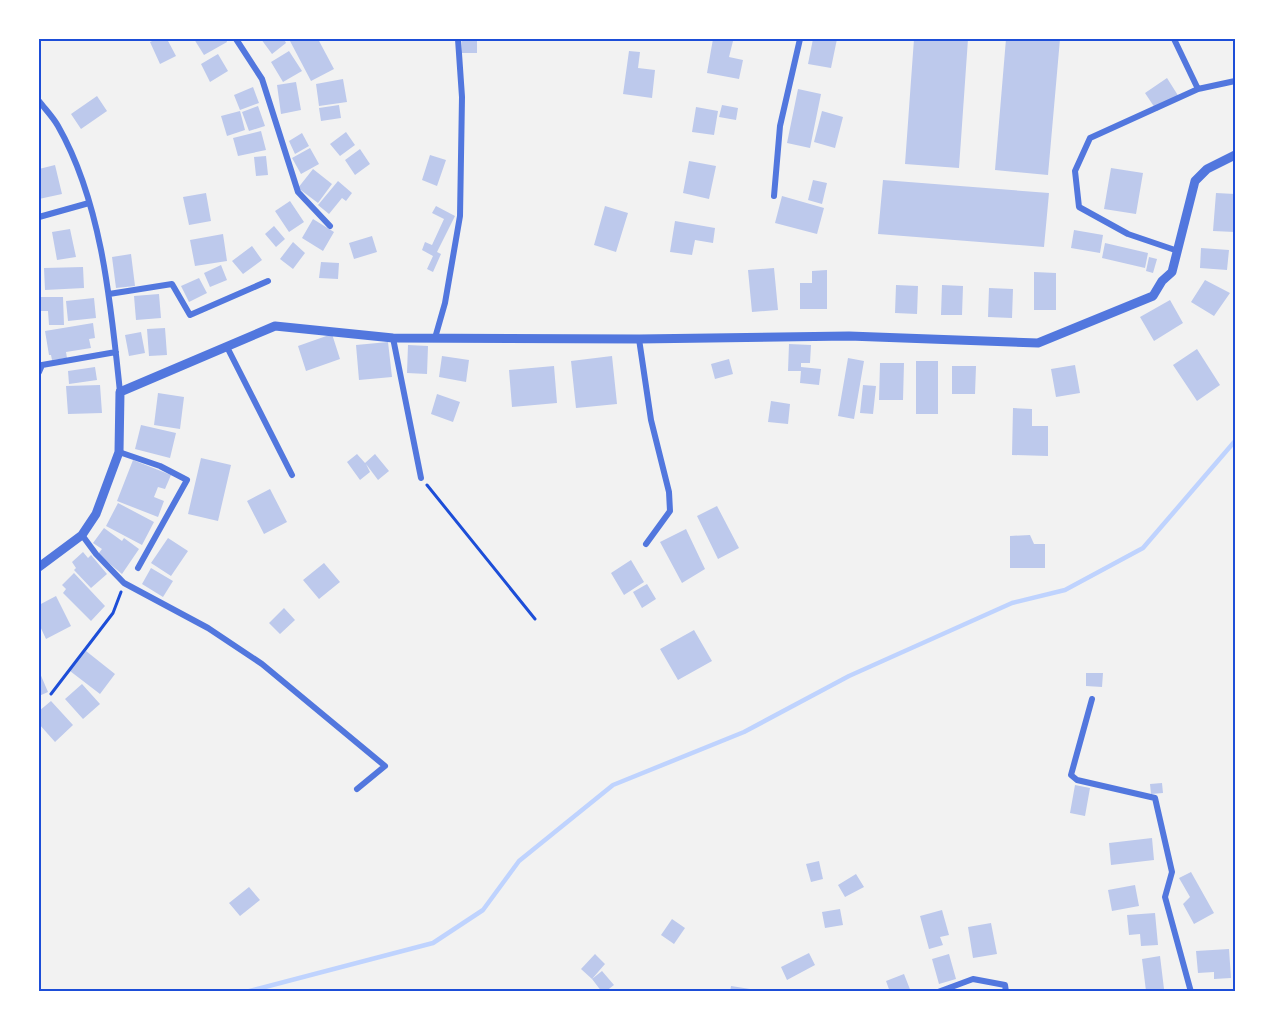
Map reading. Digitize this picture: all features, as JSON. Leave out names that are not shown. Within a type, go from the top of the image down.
[{"type":"street","points":[[236,39],[262,79],[298,192],[330,226]]},
{"type":"street","points":[[435,338],[446,303],[460,216],[462,97],[458,39]]},
{"type":"street","points":[[774,196],[780,126],[800,39]]},
{"type":"street","points":[[1174,39],[1198,89]]},
{"type":"street","points":[[1178,251],[1128,234],[1079,207],[1075,171],[1090,138],[1198,89],[1235,81]]},
{"type":"street","points":[[39,100],[63,135],[77,165],[89,203],[109,294],[120,392],[119,452],[96,514],[82,535],[39,567]]},
{"type":"street","points":[[120,392],[275,326],[393,338],[639,339],[849,336],[1038,343],[1153,296],[1162,281],[1172,272],[1195,181],[1207,169],[1235,155]]},
{"type":"street","points":[[39,217],[89,203]]},
{"type":"street","points":[[109,294],[172,284],[190,315],[268,281]]},
{"type":"street","points":[[393,338],[421,478]]},
{"type":"street","points":[[639,339],[651,420],[669,492],[670,511],[646,544]]},
{"type":"street","points":[[227,347],[292,475]]},
{"type":"street","points":[[39,372],[42,365],[116,351]]},
{"type":"street","points":[[119,452],[160,466],[188,480],[138,568]]},
{"type":"street","points":[[82,535],[96,554],[124,583],[208,627],[262,664],[385,766],[357,789]]},
{"type":"street","points":[[1092,699],[1071,775],[1077,780],[1155,798],[1172,872],[1165,897],[1191,992]]},
{"type":"street","points":[[938,992],[973,978],[1005,985],[1006,992]]},
{"type":"path","points":[[421,478],[535,619]]},
{"type":"path","points":[[51,694],[113,613],[124,583]]},
{"type":"building","points":[[167,39],[176,56],[160,64],[150,42]]},
{"type":"building","points":[[194,39],[226,39],[227,42],[204,55]]},
{"type":"building","points":[[261,39],[284,39],[286,43],[272,54]]},
{"type":"building","points":[[292,39],[318,39],[334,69],[311,81],[290,41]]},
{"type":"building","points":[[462,39],[477,39],[477,53],[462,53]]},
{"type":"building","points":[[713,39],[733,41],[729,57],[743,60],[739,79],[707,73]]},
{"type":"building","points":[[813,39],[837,39],[831,68],[808,64]]},
{"type":"building","points":[[914,39],[968,39],[959,168],[905,164]]},
{"type":"building","points":[[1006,39],[1060,39],[1048,175],[995,170]]},
{"type":"building","points":[[289,51],[302,71],[283,82],[271,62]]},
{"type":"building","points":[[629,51],[640,52],[638,68],[655,70],[652,98],[623,94]]},
{"type":"building","points":[[218,54],[228,71],[210,82],[201,64]]},
{"type":"building","points":[[1167,78],[1179,97],[1157,111],[1145,93]]},
{"type":"building","points":[[343,79],[347,102],[319,106],[316,84]]},
{"type":"building","points":[[296,82],[301,110],[281,114],[277,85]]},
{"type":"building","points":[[253,87],[259,103],[240,110],[234,95]]},
{"type":"building","points":[[798,89],[821,94],[810,148],[787,143]]},
{"type":"building","points":[[97,96],[107,111],[81,129],[71,114]]},
{"type":"building","points":[[339,105],[341,118],[321,121],[319,108]]},
{"type":"building","points":[[722,105],[738,108],[736,120],[719,117]]},
{"type":"building","points":[[258,106],[265,126],[249,131],[242,112]]},
{"type":"building","points":[[696,107],[718,111],[714,135],[692,132]]},
{"type":"building","points":[[240,111],[245,130],[227,136],[221,116]]},
{"type":"building","points":[[822,111],[843,117],[835,148],[814,142]]},
{"type":"building","points":[[261,131],[266,150],[238,156],[233,138]]},
{"type":"building","points":[[346,132],[355,145],[340,156],[330,144]]},
{"type":"building","points":[[302,133],[309,146],[295,154],[289,141]]},
{"type":"building","points":[[310,148],[319,164],[301,174],[292,158]]},
{"type":"building","points":[[360,149],[370,164],[355,175],[345,160]]},
{"type":"building","points":[[430,155],[446,160],[437,186],[422,180]]},
{"type":"building","points":[[266,156],[268,175],[256,176],[254,157]]},
{"type":"building","points":[[689,161],[716,166],[709,199],[683,193]]},
{"type":"building","points":[[55,165],[62,194],[39,199],[39,169]]},
{"type":"building","points":[[1111,168],[1143,173],[1136,214],[1104,209]]},
{"type":"building","points":[[313,169],[332,184],[318,203],[298,188]]},
{"type":"building","points":[[813,180],[827,183],[822,204],[808,200]]},
{"type":"building","points":[[883,180],[1049,193],[1044,247],[878,234]]},
{"type":"building","points":[[338,181],[352,193],[346,201],[342,198],[329,214],[318,205]]},
{"type":"building","points":[[206,193],[211,221],[189,225],[183,197]]},
{"type":"building","points":[[1216,193],[1235,194],[1235,232],[1213,231]]},
{"type":"building","points":[[782,196],[824,208],[817,234],[775,223]]},
{"type":"building","points":[[290,201],[304,222],[289,232],[275,211]]},
{"type":"building","points":[[436,206],[455,216],[437,252],[441,254],[433,272],[427,269],[433,256],[422,250],[425,242],[432,245],[444,219],[432,213]]},
{"type":"building","points":[[605,206],[628,213],[616,252],[594,245]]},
{"type":"building","points":[[313,219],[334,232],[323,251],[302,238]]},
{"type":"building","points":[[675,221],[715,228],[713,243],[695,240],[692,255],[670,252]]},
{"type":"building","points":[[274,226],[285,239],[276,247],[265,234]]},
{"type":"building","points":[[70,229],[76,257],[57,260],[52,232]]},
{"type":"building","points":[[1074,230],[1103,235],[1100,253],[1071,248]]},
{"type":"building","points":[[223,234],[227,261],[195,266],[190,240]]},
{"type":"building","points":[[372,236],[377,252],[354,259],[349,243]]},
{"type":"building","points":[[293,242],[305,253],[293,269],[280,259]]},
{"type":"building","points":[[1105,243],[1148,253],[1145,268],[1102,258]]},
{"type":"building","points":[[252,246],[262,260],[243,274],[232,261]]},
{"type":"building","points":[[1201,248],[1229,250],[1227,270],[1200,268]]},
{"type":"building","points":[[131,254],[135,286],[116,288],[112,257]]},
{"type":"building","points":[[1149,257],[1157,259],[1153,273],[1146,271]]},
{"type":"building","points":[[321,262],[339,263],[338,279],[319,278]]},
{"type":"building","points":[[221,265],[227,280],[210,287],[204,273]]},
{"type":"building","points":[[83,267],[84,288],[45,290],[44,268]]},
{"type":"building","points":[[774,268],[778,310],[752,312],[748,270]]},
{"type":"building","points":[[827,270],[827,309],[800,309],[800,283],[812,283],[812,271]]},
{"type":"building","points":[[1034,272],[1056,273],[1056,310],[1034,310]]},
{"type":"building","points":[[199,278],[207,293],[189,302],[181,286]]},
{"type":"building","points":[[1205,280],[1230,293],[1214,316],[1191,302]]},
{"type":"building","points":[[896,285],[918,286],[917,314],[895,313]]},
{"type":"building","points":[[942,285],[963,286],[962,315],[941,315]]},
{"type":"building","points":[[989,288],[1013,289],[1012,318],[988,317]]},
{"type":"building","points":[[159,294],[161,318],[136,320],[134,296]]},
{"type":"building","points":[[39,297],[63,297],[64,325],[49,325],[48,311],[39,311]]},
{"type":"building","points":[[94,298],[96,318],[68,321],[66,301]]},
{"type":"building","points":[[1170,300],[1183,323],[1154,341],[1140,317]]},
{"type":"building","points":[[93,323],[95,338],[89,339],[91,348],[66,352],[67,358],[52,360],[45,331]]},
{"type":"building","points":[[165,328],[167,355],[149,356],[147,329]]},
{"type":"building","points":[[141,332],[145,353],[129,356],[125,335]]},
{"type":"building","points":[[332,334],[340,359],[306,371],[298,346]]},
{"type":"building","points":[[388,342],[392,377],[359,380],[356,345]]},
{"type":"building","points":[[789,344],[811,345],[810,363],[801,363],[801,367],[821,369],[819,385],[800,383],[801,371],[788,371]]},
{"type":"building","points":[[408,345],[428,346],[427,374],[407,373]]},
{"type":"building","points":[[1197,349],[1220,385],[1197,401],[1173,365]]},
{"type":"building","points":[[442,356],[469,360],[466,382],[439,377]]},
{"type":"building","points":[[612,356],[617,404],[576,408],[571,361]]},
{"type":"building","points":[[848,358],[864,361],[854,419],[838,416]]},
{"type":"building","points":[[729,359],[733,374],[715,379],[711,364]]},
{"type":"building","points":[[916,361],[938,361],[938,414],[916,414]]},
{"type":"building","points":[[880,363],[904,363],[903,400],[879,400]]},
{"type":"building","points":[[1075,365],[1080,393],[1056,397],[1051,369]]},
{"type":"building","points":[[554,366],[557,403],[512,407],[509,370]]},
{"type":"building","points":[[952,366],[976,366],[975,394],[952,394]]},
{"type":"building","points":[[95,367],[97,380],[69,384],[68,371]]},
{"type":"building","points":[[100,385],[102,413],[68,414],[66,386]]},
{"type":"building","points":[[863,385],[876,386],[873,414],[860,413]]},
{"type":"building","points":[[158,393],[184,397],[180,429],[154,425]]},
{"type":"building","points":[[437,394],[460,402],[453,422],[431,414]]},
{"type":"building","points":[[771,401],[790,404],[788,424],[768,422]]},
{"type":"building","points":[[1013,408],[1032,409],[1032,426],[1048,426],[1048,456],[1012,455]]},
{"type":"building","points":[[141,425],[176,433],[170,458],[135,449]]},
{"type":"building","points":[[357,454],[365,463],[375,454],[389,471],[378,480],[366,464],[370,472],[360,480],[347,462]]},
{"type":"building","points":[[201,458],[231,465],[218,521],[188,514]]},
{"type":"building","points":[[133,460],[171,475],[165,489],[158,487],[154,497],[164,501],[158,517],[117,501]]},
{"type":"building","points":[[270,489],[287,522],[264,534],[247,501]]},
{"type":"building","points":[[118,503],[154,522],[142,545],[106,526]]},
{"type":"building","points":[[717,506],[739,548],[718,559],[697,516]]},
{"type":"building","points":[[104,528],[122,541],[124,538],[139,549],[122,574],[98,554],[102,549],[93,543]]},
{"type":"building","points":[[686,529],[705,569],[682,583],[660,542]]},
{"type":"building","points":[[1030,535],[1034,544],[1045,544],[1045,568],[1010,568],[1010,536]]},
{"type":"building","points":[[168,538],[188,551],[171,576],[151,563]]},
{"type":"building","points":[[83,552],[88,558],[91,555],[107,574],[91,588],[74,570],[76,568],[72,562]]},
{"type":"building","points":[[631,560],[644,582],[624,595],[611,573]]},
{"type":"building","points":[[324,563],[340,582],[319,599],[303,580]]},
{"type":"building","points":[[151,568],[173,581],[163,597],[142,584]]},
{"type":"building","points":[[74,573],[105,606],[91,621],[63,593],[66,589],[62,585]]},
{"type":"building","points":[[647,584],[656,599],[642,608],[633,592]]},
{"type":"building","points":[[56,596],[71,626],[46,639],[39,624],[39,605]]},
{"type":"building","points":[[284,608],[295,620],[280,634],[269,623]]},
{"type":"building","points":[[694,630],[712,661],[678,680],[660,649]]},
{"type":"building","points":[[86,651],[115,674],[100,694],[70,671]]},
{"type":"building","points":[[39,671],[48,692],[39,696]]},
{"type":"building","points":[[1086,673],[1103,673],[1102,687],[1086,686]]},
{"type":"building","points":[[82,684],[100,704],[83,719],[65,699]]},
{"type":"building","points":[[51,701],[73,725],[55,742],[39,724],[39,711]]},
{"type":"building","points":[[1162,783],[1163,793],[1151,794],[1150,784]]},
{"type":"building","points":[[1075,785],[1090,788],[1085,816],[1070,813]]},
{"type":"building","points":[[1152,838],[1154,860],[1111,865],[1109,843]]},
{"type":"building","points":[[819,861],[823,879],[811,882],[806,864]]},
{"type":"building","points":[[1191,872],[1214,913],[1194,924],[1183,904],[1190,897],[1179,878]]},
{"type":"building","points":[[856,874],[864,887],[845,897],[838,885]]},
{"type":"building","points":[[1135,885],[1139,906],[1112,911],[1108,890]]},
{"type":"building","points":[[249,887],[260,900],[240,916],[229,903]]},
{"type":"building","points":[[840,909],[843,925],[825,928],[822,912]]},
{"type":"building","points":[[942,910],[949,935],[940,937],[943,945],[929,949],[920,916]]},
{"type":"building","points":[[1155,913],[1158,945],[1141,946],[1140,934],[1129,935],[1127,915]]},
{"type":"building","points":[[672,919],[685,928],[674,944],[661,935]]},
{"type":"building","points":[[991,923],[997,954],[973,958],[968,927]]},
{"type":"building","points":[[1229,949],[1231,978],[1214,979],[1214,972],[1198,973],[1196,951]]},
{"type":"building","points":[[809,953],[815,965],[787,980],[781,967]]},
{"type":"building","points":[[595,954],[605,964],[592,979],[581,969]]},
{"type":"building","points":[[949,954],[956,979],[939,984],[932,959]]},
{"type":"building","points":[[1160,956],[1164,989],[1146,991],[1142,959]]},
{"type":"building","points":[[602,971],[614,985],[605,992],[602,992],[592,979]]},
{"type":"building","points":[[904,974],[911,992],[890,992],[886,981]]},
{"type":"building","points":[[731,986],[750,989],[750,992],[730,992]]},
{"type":"waterway","points":[[246,992],[433,943],[483,910],[519,861],[613,785],[744,732],[849,676],[1012,603],[1065,590],[1143,548],[1235,441]]}]
